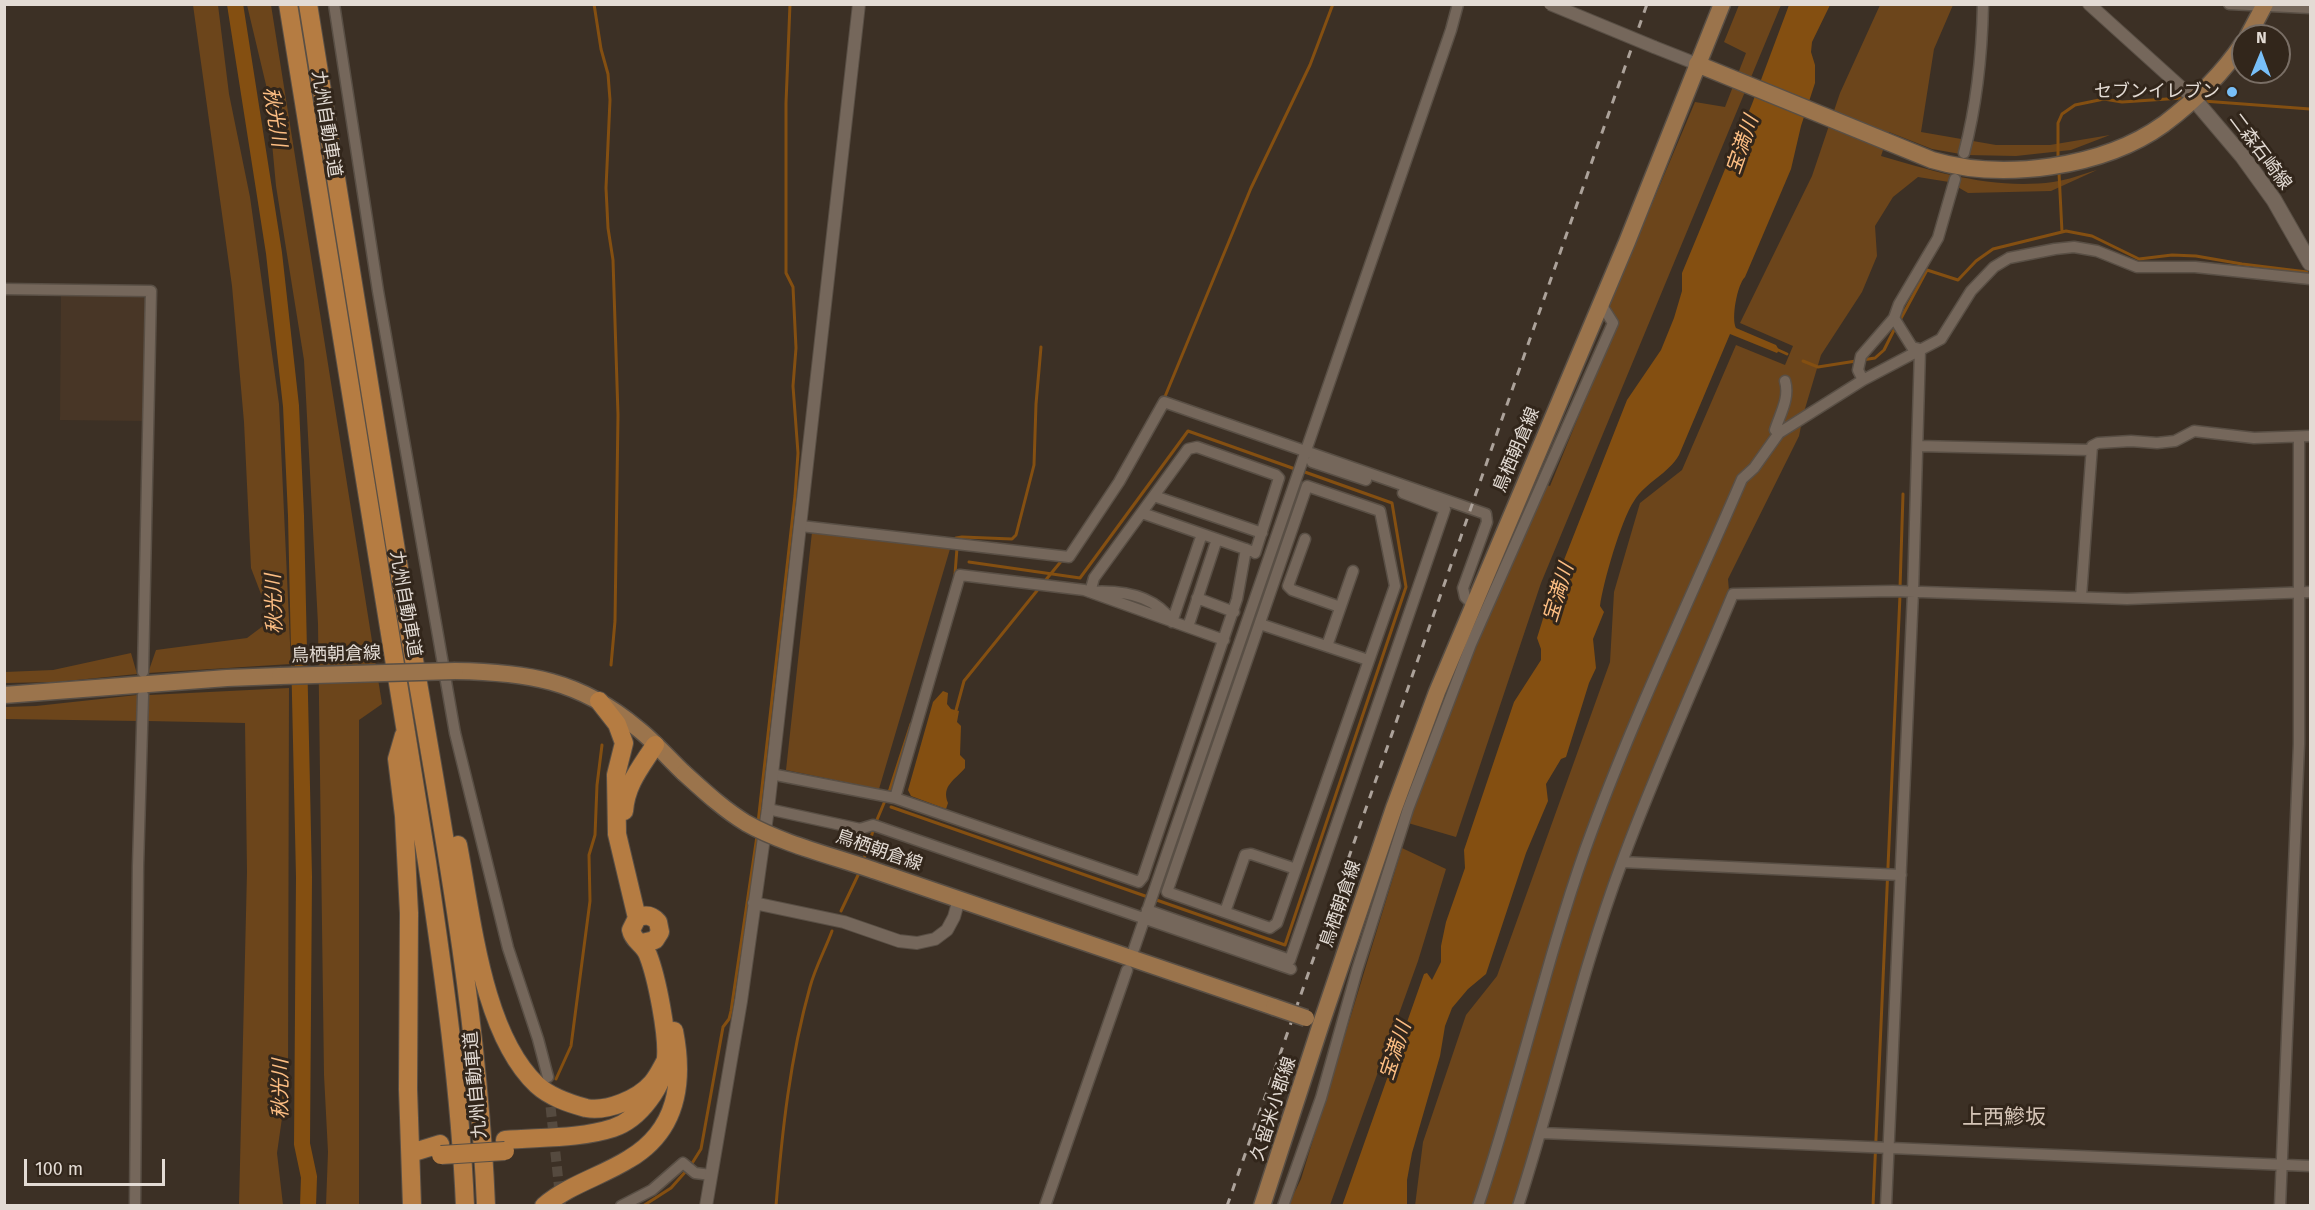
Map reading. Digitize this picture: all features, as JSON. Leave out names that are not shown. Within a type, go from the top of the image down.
[{"type":"highway","name":"九州自動車道","points":[[288,4],[444,976],[465,1206]]},
{"type":"highway","name":"九州自動車道","points":[[308,4],[465,973],[477,1086],[486,1206]]},
{"type":"highway","points":[[402,592],[436,735],[484,980],[497,1023],[508,1046],[522,1068],[538,1086],[555,1097],[591,1109],[612,1107],[633,1097],[651,1084],[666,1060]]},
{"type":"highway","points":[[599,701],[616,724],[624,743],[616,775],[617,834],[641,916]]},
{"type":"highway","points":[[405,729],[397,759],[404,816],[409,913],[408,1089],[412,1206]]},
{"type":"highway","points":[[648,942],[634,938],[631,930],[641,916],[626,833],[625,795],[655,745]]},
{"type":"highway","points":[[615,794],[620,778],[634,762],[655,745]]},
{"type":"highway","points":[[411,1153],[505,1145],[589,1134],[616,1127],[636,1114],[654,1095],[666,1060],[665,1027],[648,955],[648,942]]},
{"type":"highway","points":[[544,1206],[580,1183],[630,1159],[663,1129],[674,1107],[678,1090],[679,1056],[674,1028],[648,942]]},
{"type":"highway","points":[[505,1145],[589,1145],[622,1136],[646,1121],[667,1090],[674,1058],[674,1028]]},
{"type":"main road","points":[[1722,4],[1697,64],[1887,143],[1953,166],[1996,170],[2035,168],[2106,153],[2163,125],[2231,59]]},
{"type":"main road","points":[[2254,24],[2264,6]]},
{"type":"main road","name":"鳥栖朝倉線","points":[[4,695],[280,676],[454,671],[499,672],[535,677],[567,686],[599,701],[637,728],[714,801],[747,823],[785,840],[1313,1021],[1472,604],[1601,304],[1697,64]]},
{"type":"main road","name":"二森石崎線","points":[[2193,98],[2243,157],[2274,200],[2310,263]]},
{"type":"main road","name":"久留米小郡線","points":[[1262,1206],[1313,1021]]},
{"type":"street","points":[[334,4],[378,291],[455,733],[508,948],[548,1077]]},
{"type":"street","points":[[706,1206],[741,1001],[768,809],[859,4]]},
{"type":"street","points":[[1134,949],[1458,4]]},
{"type":"street","points":[[1550,4],[1697,64]]},
{"type":"street","points":[[1964,153],[1979,78],[1983,46],[1983,4]]},
{"type":"street","points":[[2089,4],[2193,98]]},
{"type":"street","points":[[2229,4],[2310,8]]},
{"type":"street","points":[[1863,380],[1858,370],[1861,356],[1894,318],[1899,304],[1938,238],[1955,179]]},
{"type":"street","points":[[1478,1206],[1564,913],[1609,786],[1742,479],[1754,468],[1779,433],[1863,380],[1941,339],[1971,291],[1994,267],[2009,258],[2074,247],[2097,251],[2137,267],[2195,267],[2310,279]]},
{"type":"street","points":[[4,289],[152,291],[143,672]]},
{"type":"street","points":[[1283,1206],[1321,1098],[1408,809],[1471,644],[1613,323],[1601,304]]},
{"type":"street","points":[[1894,318],[1912,347],[1920,349]]},
{"type":"street","points":[[1887,1206],[1880,1148],[1897,874],[1909,592],[1918,446],[1920,349]]},
{"type":"street","points":[[1779,433],[1776,430],[1786,399],[1785,381]]},
{"type":"street","points":[[768,809],[860,829],[873,825],[1290,960],[1445,509],[1399,488],[1305,452],[1164,402],[1119,482],[1069,557],[801,526]]},
{"type":"street","points":[[2081,597],[2091,446],[2098,443],[2175,441],[2193,431],[2254,438],[2310,436]]},
{"type":"street","points":[[2280,1206],[2298,755],[2299,437]]},
{"type":"street","points":[[1918,446],[2090,450]]},
{"type":"street","points":[[771,774],[895,798],[1139,882],[1143,877],[1234,612],[1250,551],[1262,533],[1279,478],[1197,447],[1188,449],[1094,578],[1090,592]]},
{"type":"street","points":[[1312,462],[1486,514],[1487,522],[1463,588],[1465,597],[1472,604]]},
{"type":"street","points":[[1307,486],[1380,511],[1395,586],[1296,869],[1274,927],[1270,928],[1167,892],[1282,562],[1307,486]]},
{"type":"street","points":[[1154,496],[1262,533]]},
{"type":"street","points":[[1142,513],[1282,562]]},
{"type":"street","points":[[1172,621],[1202,534]]},
{"type":"street","points":[[1188,627],[1217,539]]},
{"type":"street","points":[[1305,539],[1288,586],[1292,590],[1340,607]]},
{"type":"street","points":[[1327,646],[1353,571]]},
{"type":"street","points":[[895,798],[960,575],[1090,592],[1224,640]]},
{"type":"street","points":[[1518,1206],[1542,1133],[1596,940],[1622,862],[1733,594],[1893,591],[2127,599],[2310,592]]},
{"type":"street","points":[[1197,598],[1234,612]]},
{"type":"street","points":[[1260,624],[1368,660]]},
{"type":"street","points":[[135,1206],[142,695]]},
{"type":"street","points":[[1225,912],[1245,855],[1251,854],[1296,869]]},
{"type":"street","points":[[1622,862],[1897,874]]},
{"type":"street","points":[[754,903],[843,922],[899,941],[917,943],[935,939],[946,930],[954,917],[959,899]]},
{"type":"street","points":[[1146,914],[1291,969]]},
{"type":"street","points":[[1045,1206],[1126,970]]},
{"type":"street","points":[[1542,1133],[2310,1166]]},
{"type":"street","points":[[621,1206],[652,1190],[683,1163],[695,1173],[711,1175]]},
{"type":"shaded area","points":[[193,5],[218,5],[229,94],[250,197],[279,404],[291,664],[148,673],[156,650],[247,638],[271,620],[251,568],[244,422],[232,286]]},
{"type":"shaded area","points":[[247,5],[271,5],[382,704],[359,720],[359,1205],[326,1205],[328,1152],[324,1075],[318,624],[304,360],[276,186],[267,89]]},
{"type":"shaded area","points":[[1739,5],[1781,5],[1541,583],[1456,837],[1408,823],[1437,714],[1532,480],[1550,486],[1616,325],[1608,308],[1695,102],[1725,107],[1746,53],[1724,42]]},
{"type":"shaded area","points":[[1880,5],[1953,5],[1934,49],[1921,132],[1996,145],[2050,145],[2110,135],[2071,150],[2016,156],[1966,155],[1932,149],[1889,132],[1881,156],[1966,178],[2009,184],[2053,182],[2097,170],[2051,191],[1968,193],[1949,182],[1918,177],[1893,197],[1875,226],[1877,256],[1862,292],[1821,355],[1799,436],[1728,579],[1729,591],[1616,866],[1513,1205],[1415,1206],[1423,1142],[1466,1015],[1497,976],[1610,662],[1614,592],[1640,503],[1682,470],[1736,345],[1785,365],[1793,346],[1740,323],[1812,176],[1840,93]]},
{"type":"shaded area","points":[[141,295],[146,300],[145,421],[60,420],[61,296]]},
{"type":"shaded area","points":[[812,532],[950,549],[879,789],[786,770]]},
{"type":"shaded area","points":[[131,653],[137,674],[56,682],[5,683],[5,672],[53,670]]},
{"type":"shaded area","points":[[289,688],[288,1076],[277,1153],[283,1205],[239,1205],[247,872],[245,723],[147,721],[149,695]]},
{"type":"shaded area","points":[[137,695],[139,721],[5,719],[5,707],[36,706]]},
{"type":"shaded area","points":[[1402,848],[1446,869],[1418,961],[1330,1205],[1288,1206],[1301,1179]]},
{"type":"water","name":"宝満川","points":[[1789,5],[1830,5],[1812,42],[1815,83],[1801,126],[1791,169],[1742,281],[1734,317],[1736,328],[1776,345],[1779,350],[1777,353],[1730,334],[1679,455],[1669,468],[1639,494],[1629,510],[1613,552],[1600,606],[1604,612],[1593,639],[1596,668],[1589,683],[1566,757],[1561,759],[1546,784],[1548,801],[1526,853],[1486,974],[1468,989],[1452,1008],[1445,1026],[1440,1056],[1412,1153],[1407,1180],[1407,1205],[1342,1206],[1424,974],[1427,973],[1432,980],[1441,962],[1441,946],[1446,922],[1465,868],[1464,850],[1514,702],[1541,660],[1541,649],[1537,638],[1551,593],[1627,400],[1661,350],[1674,318],[1682,291],[1682,273],[1752,104]]},
{"type":"water","points":[[943,691],[948,693],[947,704],[951,709],[959,711],[957,722],[961,726],[960,755],[965,760],[965,768],[953,780],[946,792],[948,803],[946,809],[911,796],[908,790],[933,702]]},
{"type":"waterway","name":"秋光川","points":[[235,4],[274,253],[291,406],[296,516],[304,877],[302,1144],[309,1177],[308,1206]]},
{"type":"waterway","points":[[594,4],[601,49],[608,74],[610,100],[606,188],[608,228],[613,260],[618,415],[615,621],[611,665]]},
{"type":"waterway","points":[[758,823],[798,453],[793,386],[796,348],[793,287],[786,273],[786,103],[790,4]]},
{"type":"waterway","points":[[1164,399],[1251,188],[1310,65],[1333,4]]},
{"type":"waterway","points":[[2058,156],[2058,123],[2062,114],[2075,105],[2104,99],[2122,102],[2182,98]]},
{"type":"waterway","points":[[2203,101],[2310,109]]},
{"type":"waterway","points":[[2059,173],[2062,232]]},
{"type":"waterway","points":[[1899,322],[1927,270],[1958,280],[1976,261],[1993,249],[2066,231],[2092,236],[2139,259],[2172,255],[2196,256],[2307,272]]},
{"type":"waterway","points":[[1803,361],[1818,367],[1875,358],[1884,350],[1895,328]]},
{"type":"waterway","points":[[957,541],[956,538],[962,537],[1012,539],[1016,535],[1034,465],[1041,347]]},
{"type":"waterway","points":[[1776,349],[1787,354]]},
{"type":"waterway","points":[[969,562],[1080,578],[1188,431],[1295,469]]},
{"type":"waterway","points":[[891,807],[1285,945],[1406,587],[1392,503],[1302,471]]},
{"type":"waterway","points":[[1900,588],[1903,494]]},
{"type":"waterway","points":[[955,574],[957,548]]},
{"type":"waterway","points":[[1044,582],[1063,559]]},
{"type":"waterway","points":[[955,714],[964,681],[1040,587]]},
{"type":"waterway","points":[[1873,1206],[1900,595]]},
{"type":"waterway","points":[[876,822],[890,789],[911,724]]},
{"type":"waterway","points":[[556,1079],[571,1046],[590,901],[589,855],[595,835],[597,785],[602,745]]},
{"type":"waterway","points":[[863,862],[874,828]]},
{"type":"waterway","points":[[691,1165],[701,1149],[723,1027],[731,1011],[757,836]]},
{"type":"waterway","points":[[841,911],[860,871]]},
{"type":"waterway","points":[[776,1206],[784,1123],[797,1041],[812,980],[832,931]]},
{"type":"waterway","points":[[643,1206],[671,1188],[687,1170]]},
{"type":"tunnel","points":[[549,1092],[561,1206]]},
{"type":"railway","points":[[1227,1206],[1647,4]]},
{"type":"place","name":"セブンイレブン","points":[[2232,92]]},
{"type":"district","name":"上西鰺坂","points":[[2004,1118]]}]
